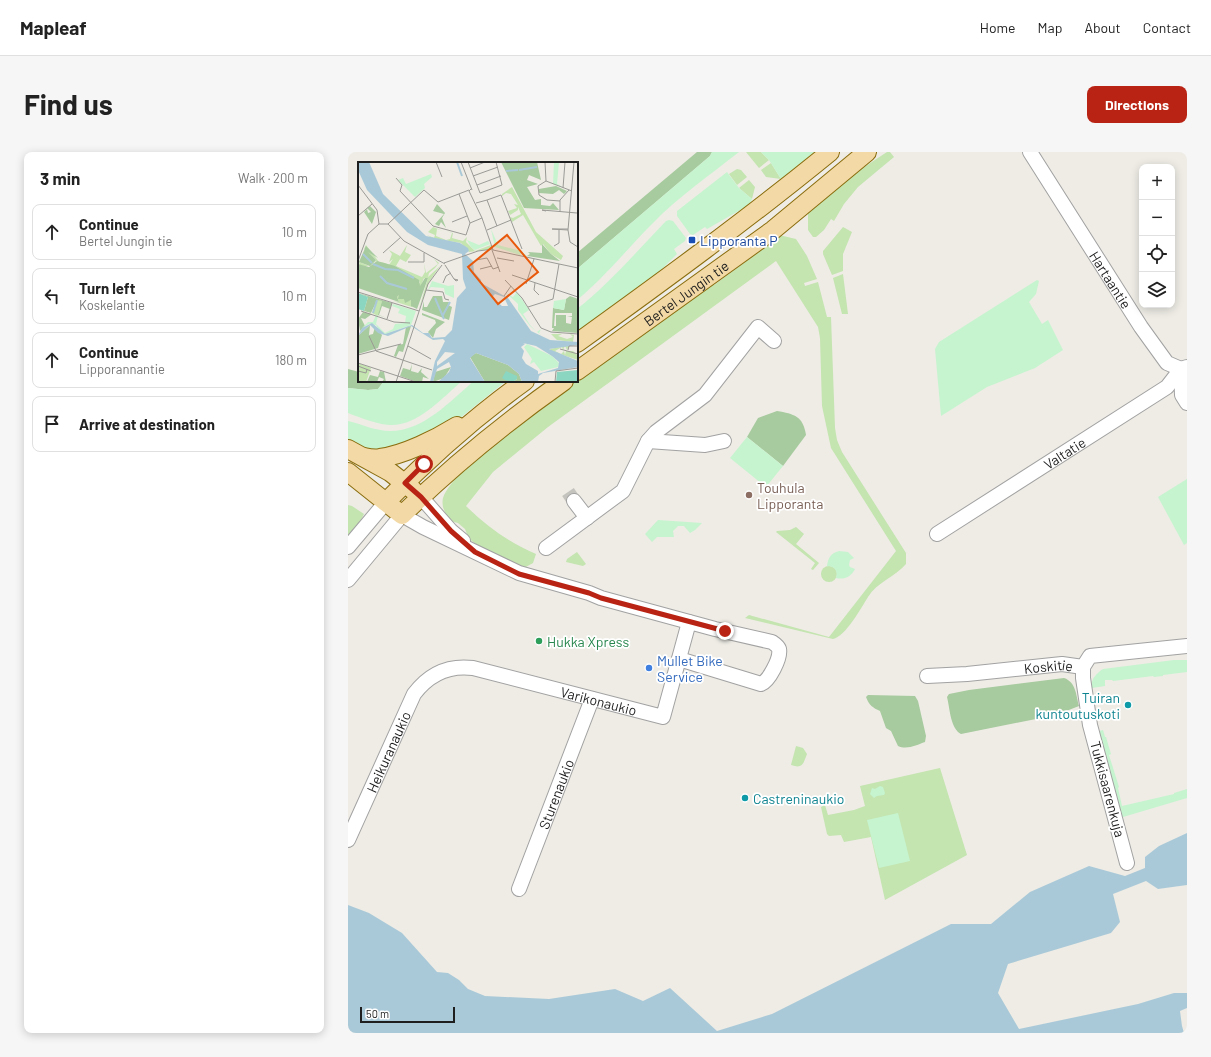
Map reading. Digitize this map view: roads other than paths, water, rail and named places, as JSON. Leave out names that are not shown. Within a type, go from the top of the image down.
[{"type":"main road","name":"Bertel Jungin tie","points":[[578,342],[787,188],[830,152]]},
{"type":"main road","name":"Bertel Jungin tie","points":[[578,370],[773,230],[867,152]]},
{"type":"main road","points":[[386,502],[424,464],[523,382]]},
{"type":"main road","points":[[348,472],[402,515],[490,436],[563,382]]},
{"type":"main road","points":[[364,457],[378,458],[390,456],[421,445],[502,398]]},
{"type":"main road","points":[[348,449],[390,472],[421,497]]},
{"type":"street","name":"Hartaantie","points":[[1030,152],[1141,327],[1167,363],[1184,368]]},
{"type":"street","points":[[546,548],[623,491],[648,441],[656,432],[705,395],[758,327],[774,341]]},
{"type":"street","points":[[1184,368],[1182,395],[1187,403]]},
{"type":"street","name":"Valtatie","points":[[937,534],[1167,387],[1184,368]]},
{"type":"street","points":[[648,441],[705,445],[724,441]]},
{"type":"street","points":[[421,497],[451,531],[475,552]]},
{"type":"street","points":[[348,548],[386,502]]},
{"type":"street","points":[[574,502],[587,518]]},
{"type":"street","points":[[348,580],[402,515],[423,527],[519,574],[689,622],[772,642],[779,649],[776,662],[769,678],[761,684],[679,659]]},
{"type":"street","name":"Varikonaukio","points":[[439,672],[456,668],[473,668],[663,717],[689,622]]},
{"type":"street","name":"Koskitie","points":[[927,676],[968,674],[1062,664],[1083,667],[1090,656],[1187,646]]},
{"type":"street","name":"Tukkisaarenkuja","points":[[1083,667],[1083,678],[1090,724],[1128,863]]},
{"type":"street","name":"Heikuranaukio","points":[[348,840],[414,694],[425,681],[439,672]]},
{"type":"street","name":"Sturenaukio","points":[[519,889],[592,699]]},
{"type":"water","points":[[1187,833],[1187,885],[1158,889],[1146,881],[1113,894],[1120,922],[1111,933],[1008,964],[998,993],[1019,1029],[1138,1004],[1174,993],[1187,993],[1187,1008],[1180,1011],[1184,1033],[348,1033],[348,905],[369,913],[402,933],[437,972],[448,973],[459,980],[468,989],[485,996],[549,999],[615,989],[643,1001],[670,988],[717,1031],[772,1014],[951,924],[991,924],[1030,892],[1089,866],[1125,876],[1145,868],[1145,857],[1159,846]]},
{"type":"tunnel","points":[[568,492],[574,501]]},
{"type":"place","name":"Lipporanta P","points":[[692,240]]},
{"type":"place","name":"Touhula Lipporanta","points":[[749,495]]},
{"type":"place","name":"Hukka Xpress","points":[[539,641]]},
{"type":"place","name":"Mullet Bike Service","points":[[649,668]]},
{"type":"place","name":"Tuiran kuntoutuskoti","points":[[1128,705]]},
{"type":"place","name":"Castreninaukio","points":[[745,798]]}]
